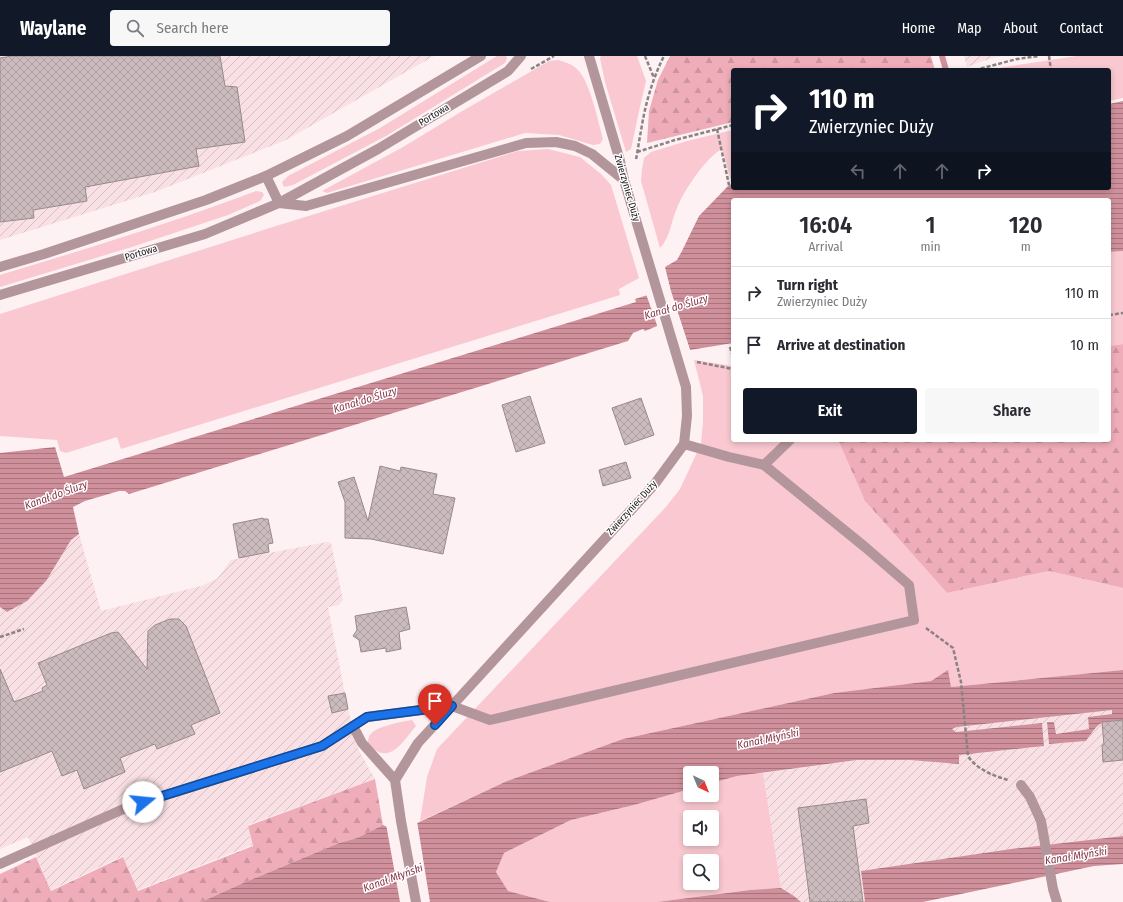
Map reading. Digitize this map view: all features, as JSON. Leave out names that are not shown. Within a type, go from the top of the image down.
[{"type":"street","points":[[0,267],[198,203],[266,176],[347,136],[481,56]]},
{"type":"street","name":"Portowa","points":[[0,295],[205,234],[279,203],[378,149],[508,71],[521,56]]},
{"type":"street","name":"Zwierzyniec Duży","points":[[396,780],[418,744],[654,485],[684,444],[687,416],[686,387],[624,180],[620,161],[589,56]]},
{"type":"street","points":[[266,176],[279,203],[306,206],[526,143],[556,142],[575,146],[592,154],[624,180]]},
{"type":"street","points":[[764,465],[788,442]]},
{"type":"street","points":[[0,864],[128,807],[322,746],[367,717],[452,706],[490,720],[914,620],[908,585],[865,547],[764,465],[729,458],[684,444]]},
{"type":"street","points":[[353,726],[362,742],[396,780],[401,821],[416,902]]},
{"type":"street","points":[[1022,784],[1041,821],[1053,889],[1057,902]]},
{"type":"path","points":[[645,56],[654,78]]},
{"type":"path","points":[[664,56],[654,78],[648,97],[640,132],[638,151],[731,126]]},
{"type":"path","points":[[983,68],[1017,59],[1039,56]]},
{"type":"path","points":[[1049,56],[1051,68]]},
{"type":"path","points":[[717,129],[730,185]]},
{"type":"path","points":[[1111,315],[1123,313]]},
{"type":"path","points":[[697,362],[731,369]]},
{"type":"path","points":[[914,620],[953,648],[961,682],[968,756],[971,761],[998,777],[1022,784]]},
{"type":"path","points":[[0,637],[24,629]]},
{"type":"shaded area","points":[[0,56],[434,56],[286,140],[155,192],[0,240]]},
{"type":"shaded area","points":[[497,56],[506,56],[507,58],[505,63],[386,136],[293,185],[284,187],[282,182],[288,176],[380,128]]},
{"type":"shaded area","points":[[601,56],[637,56],[646,81],[631,149],[626,152],[605,82],[600,58]]},
{"type":"shaded area","points":[[964,56],[1001,56],[967,67]]},
{"type":"shaded area","points":[[1077,56],[1123,56],[1123,98],[1111,101],[1111,68],[1000,68]]},
{"type":"shaded area","points":[[558,60],[575,67],[586,82],[603,139],[600,144],[593,145],[559,135],[525,133],[327,193],[322,191],[403,147],[549,61]]},
{"type":"shaded area","points":[[731,130],[731,181],[722,149],[709,159],[702,167],[684,193],[666,239],[660,248],[641,181],[644,158],[651,152],[687,141]]},
{"type":"shaded area","points":[[548,149],[580,157],[601,174],[611,185],[639,278],[619,289],[620,295],[121,449],[117,437],[66,453],[60,451],[57,440],[0,436],[0,314],[518,151]]},
{"type":"shaded area","points":[[256,191],[262,192],[264,195],[260,201],[228,215],[135,246],[0,287],[0,275],[161,225]]},
{"type":"shaded area","points":[[1123,251],[1123,344],[1111,346],[1111,252]]},
{"type":"shaded area","points":[[694,360],[731,366],[731,442],[839,442],[865,501],[947,593],[1049,571],[1123,588],[1123,670],[951,687],[948,671],[931,681],[834,693],[623,739],[507,781],[420,821],[427,777],[437,749],[665,508],[680,489],[701,444],[703,396]]},
{"type":"shaded area","points":[[79,534],[101,611],[201,586],[217,579],[231,560],[327,542],[331,543],[343,600],[339,605],[328,607],[348,709],[358,749],[375,779],[248,825],[252,845],[138,890],[123,856],[51,890],[28,837],[0,849],[0,607],[7,612],[71,540]]},
{"type":"shaded area","points":[[1112,709],[1113,714],[1088,717],[1089,729],[1056,734],[1054,722],[1047,723],[1049,744],[1086,741],[1098,724],[1102,722],[1123,720],[1123,836],[1011,849],[861,871],[865,902],[801,902],[781,888],[763,773],[857,760],[910,760],[959,763],[958,755],[1044,746],[1042,723],[956,732],[952,729],[957,727]]},
{"type":"shaded area","points":[[412,720],[416,726],[403,742],[393,751],[382,753],[373,749],[368,743],[369,737],[376,730],[388,725]]},
{"type":"shaded area","points":[[763,773],[781,888],[750,890],[657,902],[550,902],[508,891],[496,872],[504,853],[571,820],[634,805],[683,791],[683,802],[719,802],[719,781],[737,776]]},
{"type":"green space","points":[[670,56],[931,56],[934,68],[731,68],[731,122],[647,143],[649,111],[658,80]]},
{"type":"green space","points":[[1123,344],[1123,588],[1049,571],[947,593],[865,501],[839,442],[1111,442],[1111,346]]},
{"type":"green space","points":[[375,779],[383,825],[357,838],[339,843],[201,902],[0,902],[0,874],[36,857],[51,891],[123,857],[138,891],[253,846],[248,826]]},
{"type":"water","name":"Kanał do Śluzy","points":[[1123,101],[1123,251],[1111,252],[1111,198],[731,198],[731,343],[690,350],[679,317],[645,331],[643,329],[633,333],[628,341],[129,494],[125,491],[119,491],[85,501],[73,507],[79,534],[71,540],[46,581],[27,601],[7,612],[0,607],[0,453],[55,447],[64,477],[636,302],[635,299],[670,288],[665,267],[677,260],[699,216],[731,184],[731,190],[1111,190],[1111,104]]},
{"type":"water","name":"Kanał Młyński","points":[[948,670],[951,687],[1123,670],[1123,720],[1101,723],[1086,741],[1049,744],[1047,722],[1054,722],[1056,734],[1089,729],[1088,717],[1112,714],[1112,710],[957,727],[952,729],[956,732],[1042,723],[1044,746],[959,755],[959,764],[910,760],[857,760],[737,776],[719,781],[719,766],[683,766],[683,791],[634,805],[571,820],[504,853],[496,872],[508,891],[550,902],[201,902],[339,843],[357,838],[383,825],[398,832],[507,781],[623,739],[834,693],[931,681]]},
{"type":"water","name":"Kanał Młyński","points":[[1123,836],[1123,864],[1094,866],[923,902],[865,902],[861,871],[1011,849]]},
{"type":"water","points":[[781,888],[801,902],[657,902],[750,890]]},
{"type":"pier","points":[[664,265],[690,350],[688,351],[678,320],[658,328],[646,294],[668,287],[663,268]]},
{"type":"pier","points":[[417,821],[430,902],[400,902],[386,824],[398,830]]},
{"type":"building","points":[[12,56],[220,56],[225,86],[237,87],[245,142],[196,149],[199,166],[85,187],[87,201],[33,210],[34,218],[0,222],[0,58]]},
{"type":"building","points":[[530,396],[545,443],[516,452],[502,405]]},
{"type":"building","points":[[641,398],[654,435],[625,445],[612,408]]},
{"type":"building","points":[[626,462],[631,478],[603,486],[599,470]]},
{"type":"building","points":[[380,466],[400,471],[401,467],[437,474],[433,494],[455,498],[443,554],[371,539],[345,538],[345,502],[338,482],[354,477],[368,521]]},
{"type":"building","points":[[263,518],[268,519],[273,543],[268,544],[269,552],[239,558],[233,524]]},
{"type":"building","points":[[406,607],[410,629],[399,632],[401,649],[386,652],[386,648],[361,652],[359,640],[353,636],[357,630],[355,616]]},
{"type":"building","points":[[170,619],[179,619],[186,626],[220,713],[191,725],[195,734],[157,749],[155,744],[120,758],[125,772],[84,789],[77,770],[62,776],[52,751],[0,772],[0,669],[14,702],[43,691],[42,688],[47,685],[38,663],[111,633],[118,632],[147,669],[148,631],[155,625]]},
{"type":"building","points":[[345,693],[348,709],[332,713],[328,696]]},
{"type":"building","points":[[1123,720],[1123,760],[1103,762],[1102,745],[1104,745],[1102,722]]},
{"type":"building","points":[[866,799],[869,823],[853,826],[863,902],[810,902],[798,808]]},
{"type":"waterway","points":[[942,56],[945,68]]},
{"type":"route","points":[[143,802],[322,746],[367,717],[452,706],[435,725]]}]
